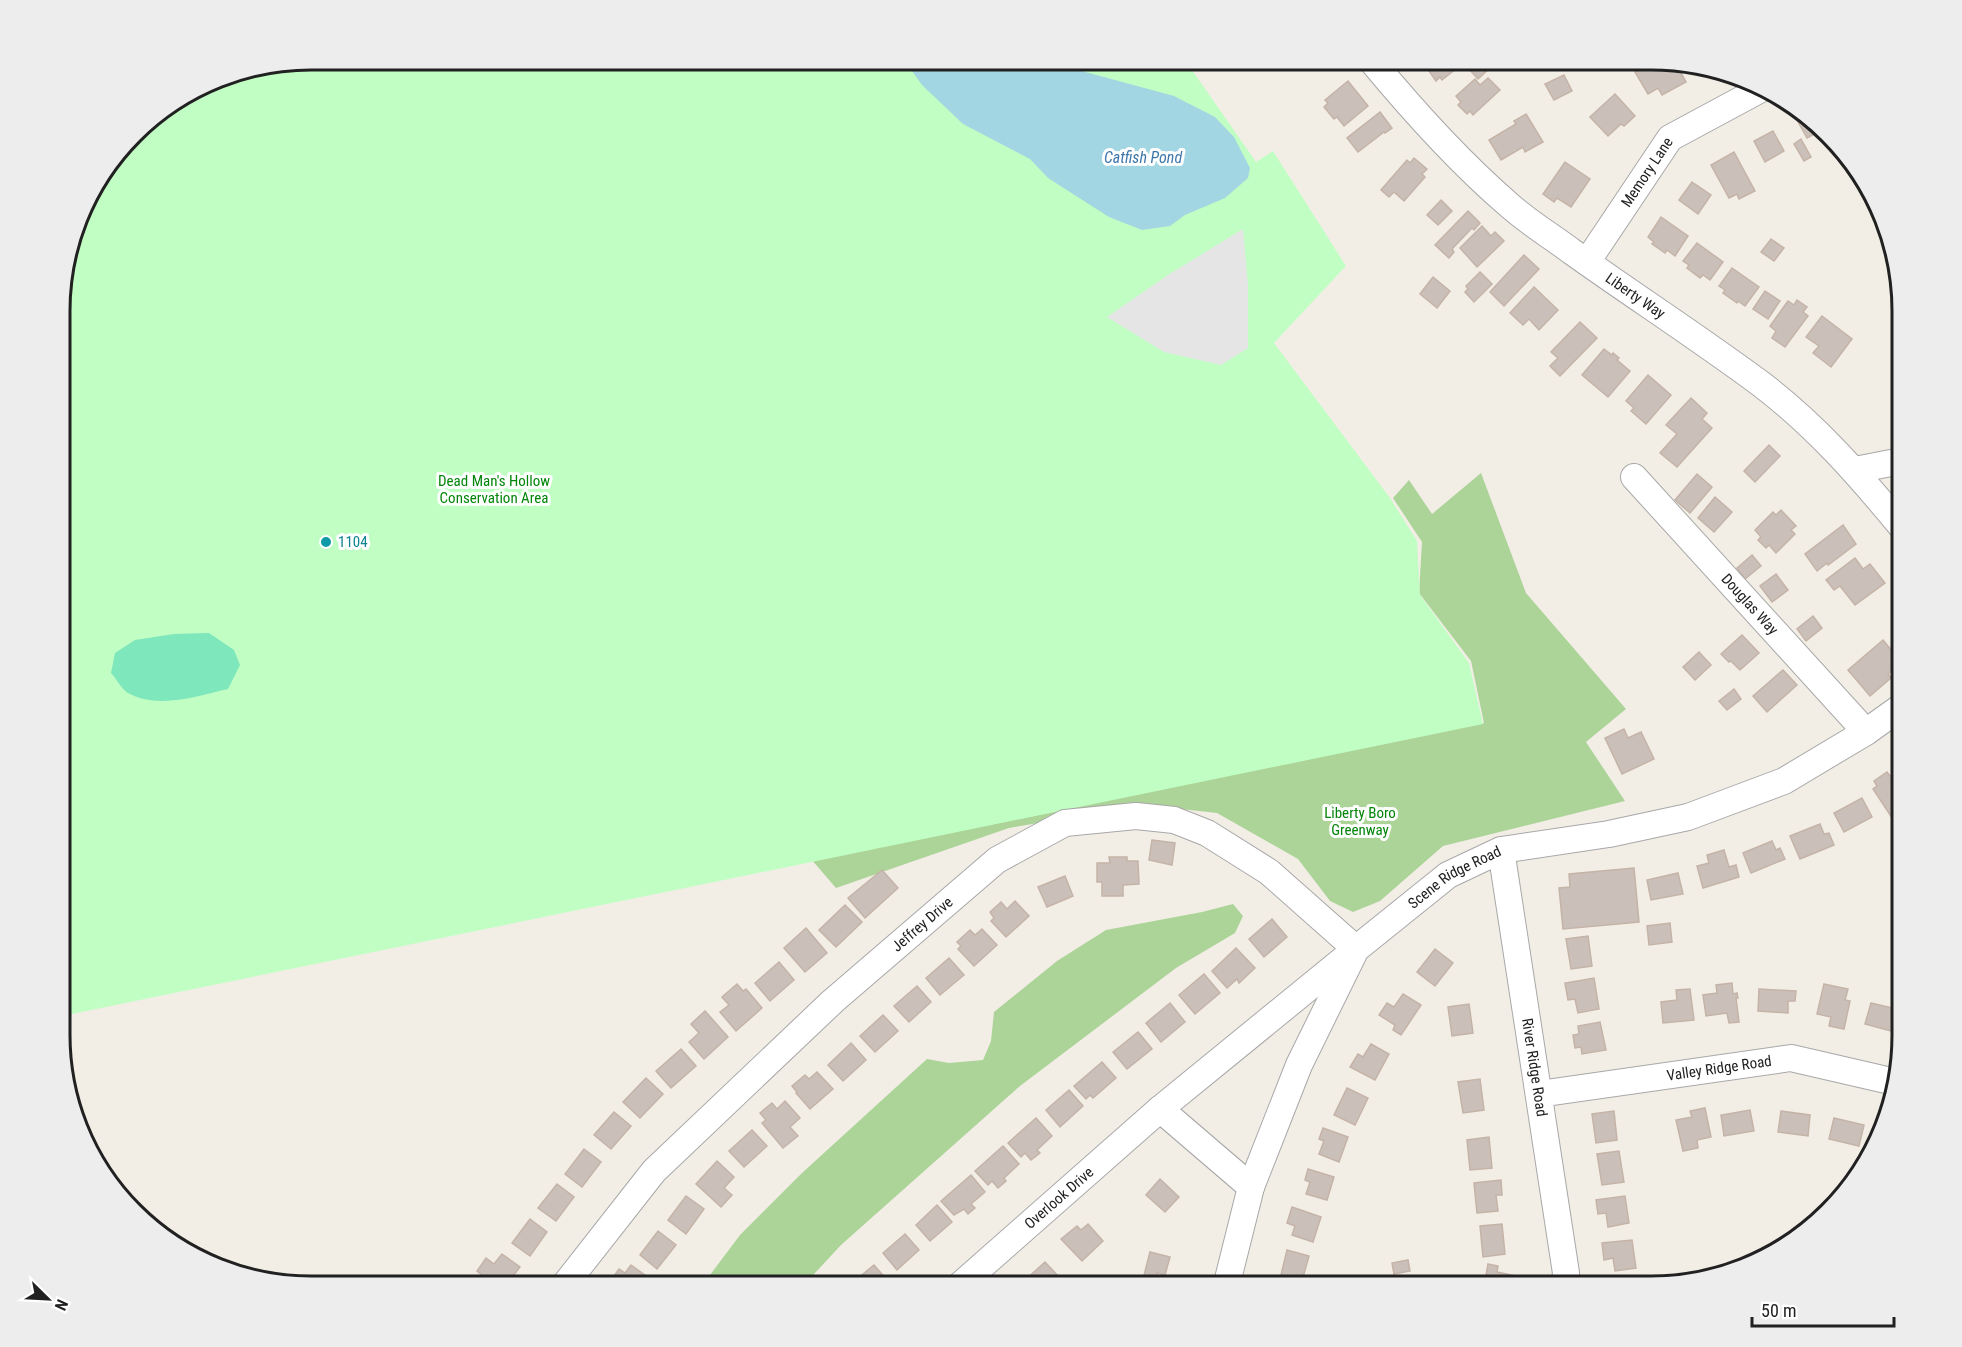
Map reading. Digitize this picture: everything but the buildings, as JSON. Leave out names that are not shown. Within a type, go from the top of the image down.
[{"type":"street","name":"Liberty Way","points":[[1379,70],[1409,106],[1449,148],[1510,207],[1762,385],[1825,438],[1892,513]]},
{"type":"street","name":"Memory Lane","points":[[1587,262],[1670,138],[1753,93]]},
{"type":"street","points":[[1855,470],[1892,463]]},
{"type":"street","name":"Douglas Way","points":[[1635,477],[1866,732]]},
{"type":"street","name":"Scene Ridge Road","points":[[1229,1276],[1251,1187],[1299,1065],[1356,949],[1448,875],[1501,850],[1609,834],[1688,817],[1784,781],[1892,714]]},
{"type":"street","name":"Jeffrey Drive","points":[[572,1276],[654,1171],[833,1001],[997,860],[1065,823],[1136,816],[1174,819],[1207,833],[1269,872],[1356,949]]},
{"type":"street","name":"River Ridge Road","points":[[1501,850],[1566,1276]]},
{"type":"street","name":"Overlook Drive","points":[[970,1276],[1160,1109],[1356,949]]},
{"type":"street","name":"Valley Ridge Road","points":[[1539,1094],[1791,1058],[1887,1080]]},
{"type":"street","points":[[1160,1109],[1251,1187]]},
{"type":"green space","name":"Dead Man's Hollow Conservation Area","points":[[312,70],[1192,70],[1256,162],[1273,151],[1346,266],[1274,343],[1390,498],[1417,541],[1420,595],[1469,663],[1483,724],[70,1014],[70,312],[75,265],[83,234],[95,205],[111,178],[130,153],[153,130],[178,111],[205,95],[234,83],[265,75]]},
{"type":"green space","name":"Liberty Boro Greenway","points":[[1481,473],[1526,593],[1626,709],[1586,742],[1625,801],[1443,846],[1380,901],[1353,912],[1330,901],[1298,859],[1217,813],[1145,805],[1009,828],[836,888],[811,859],[1484,723],[1471,661],[1419,593],[1422,542],[1393,498],[1409,480],[1432,514]]},
{"type":"green space","points":[[209,633],[234,650],[240,665],[228,689],[179,700],[153,701],[127,692],[111,673],[115,653],[135,640],[174,634]]},
{"type":"green space","points":[[1233,904],[1243,916],[1235,933],[1176,968],[1020,1086],[841,1245],[812,1276],[709,1276],[740,1235],[802,1173],[927,1059],[949,1063],[983,1060],[991,1041],[994,1012],[1057,961],[1106,930]]},
{"type":"shaded area","points":[[1243,229],[1248,285],[1248,348],[1221,365],[1164,352],[1107,317],[1168,275]]},
{"type":"water","name":"Catfish Pond","points":[[911,70],[1078,70],[1174,96],[1215,117],[1234,137],[1250,168],[1248,178],[1225,198],[1185,215],[1170,226],[1142,230],[1109,217],[1048,178],[1030,159],[963,124],[922,85]]},
{"type":"place","name":"1104","points":[[326,542]]}]
